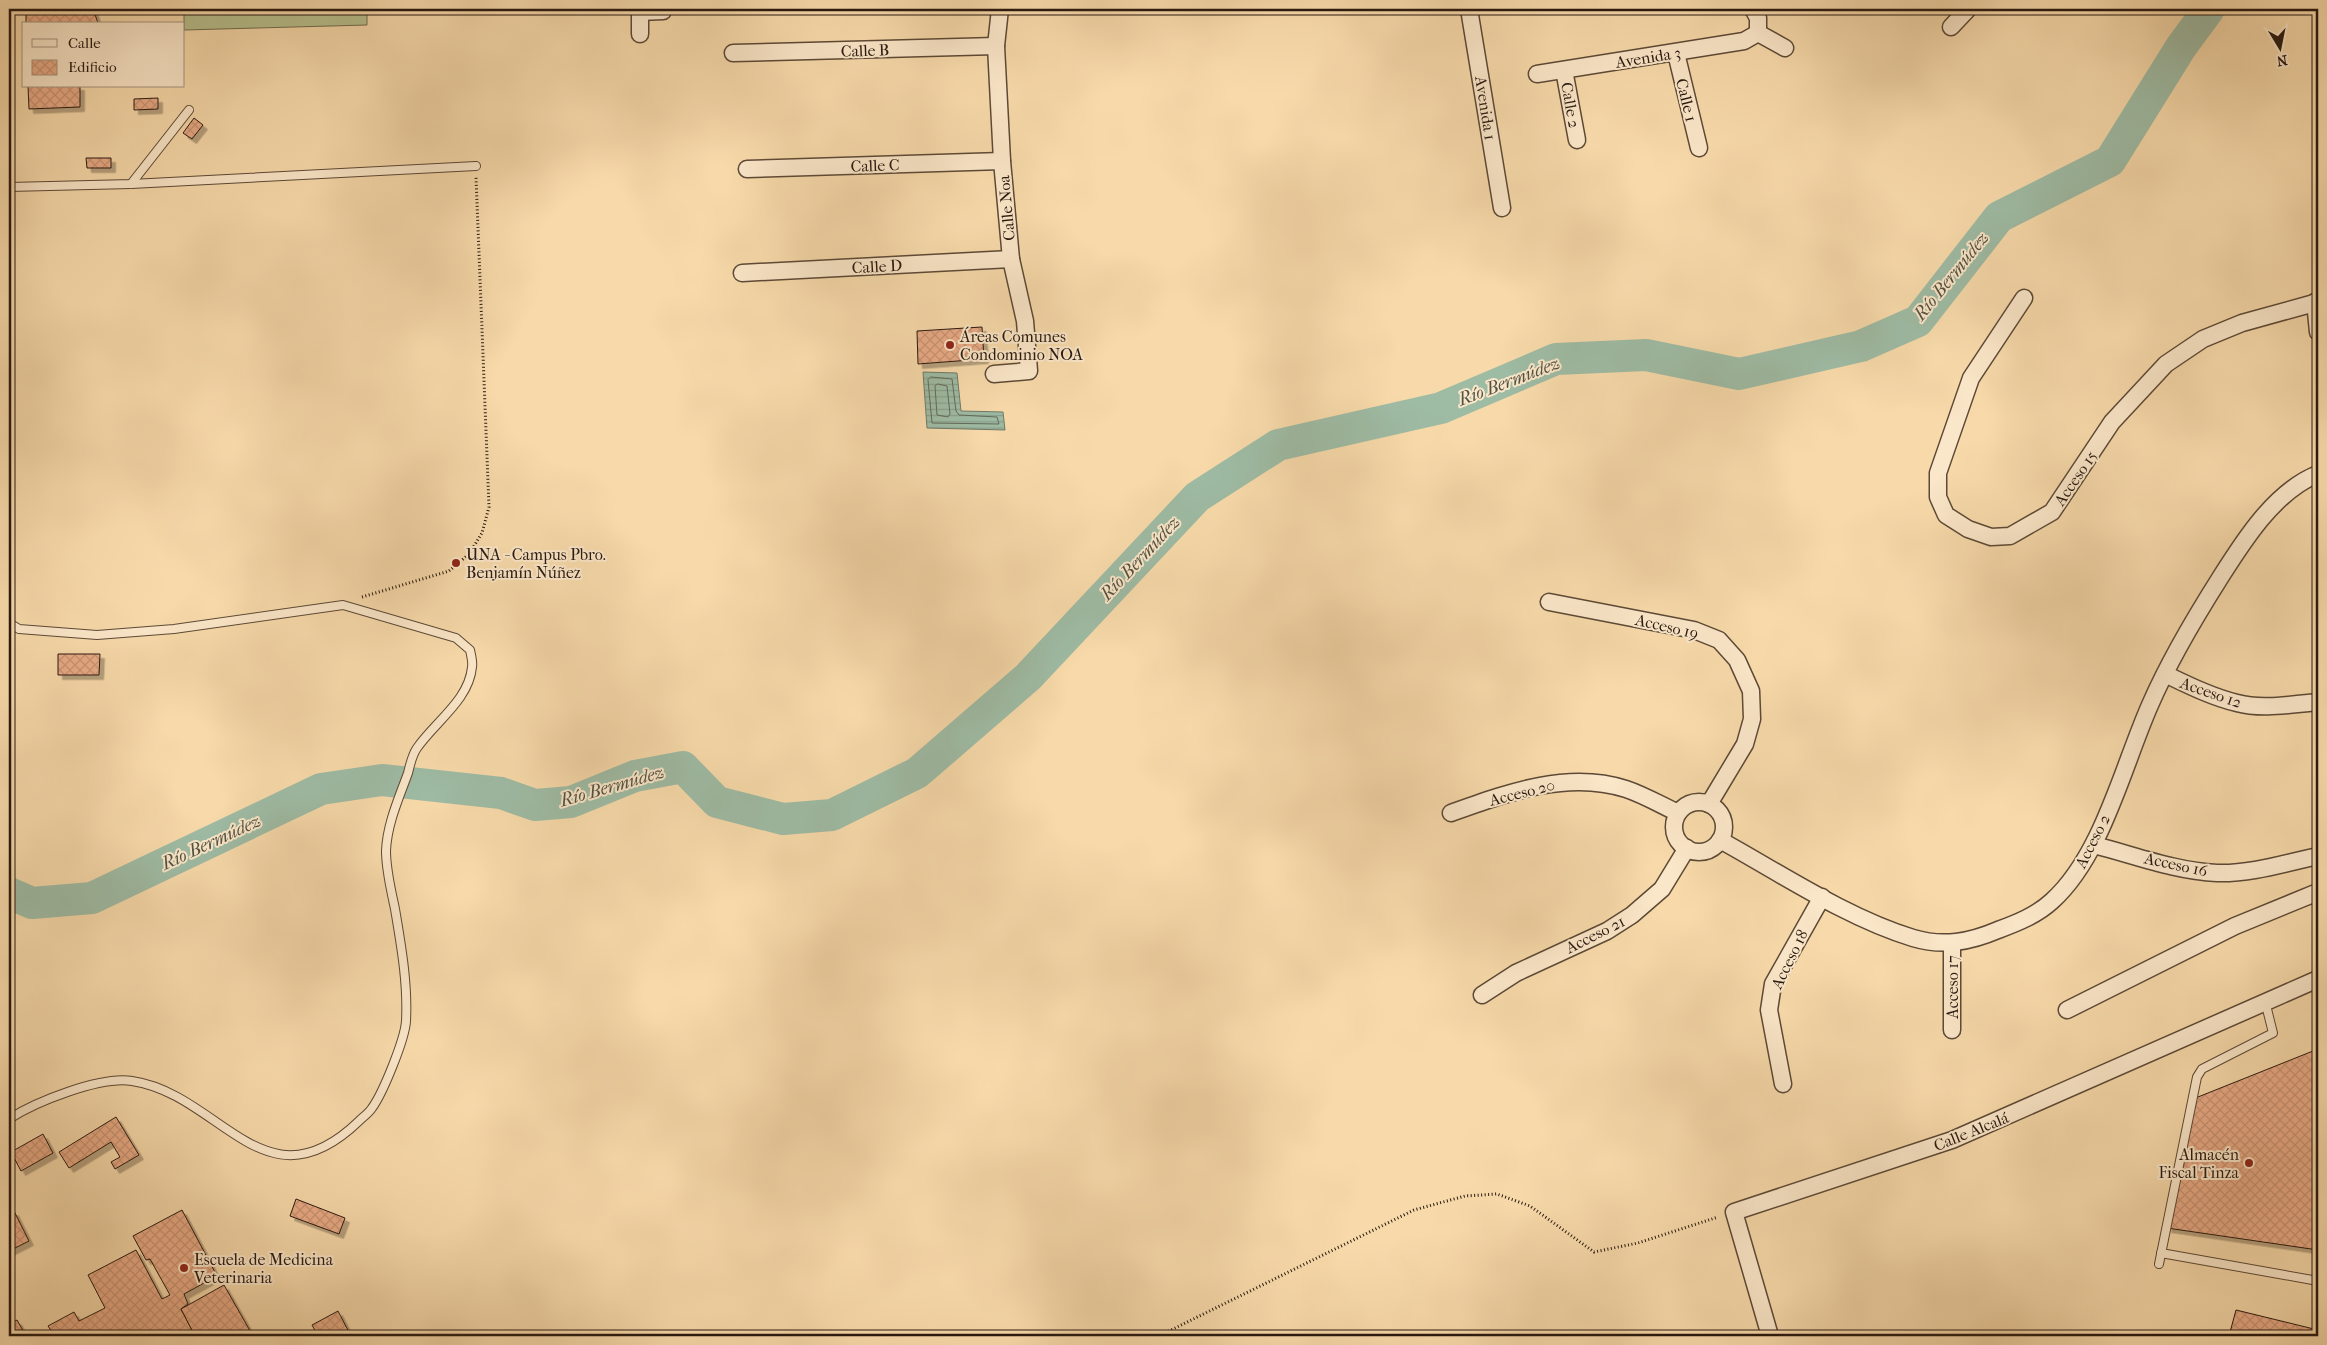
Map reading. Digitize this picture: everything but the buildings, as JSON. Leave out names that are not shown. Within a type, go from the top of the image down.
[{"type":"street","name":"Calle Noa","points":[[994,374],[1029,371],[1025,321],[1011,259],[1002,161],[996,46],[1000,9]]},
{"type":"street","name":"Avenida 1","points":[[1469,9],[1502,208]]},
{"type":"street","points":[[1753,9],[1758,18],[1758,33],[1784,48]]},
{"type":"street","points":[[1952,27],[1968,9]]},
{"type":"street","points":[[640,34],[640,10],[663,11]]},
{"type":"street","name":"Avenida 3","points":[[1537,74],[1744,41],[1758,33]]},
{"type":"street","name":"Calle B","points":[[733,53],[996,46]]},
{"type":"street","name":"Calle 1","points":[[1676,53],[1698,148]]},
{"type":"street","name":"Calle 2","points":[[1564,70],[1577,140]]},
{"type":"street","name":"Calle C","points":[[747,169],[1002,161]]},
{"type":"street","name":"Calle D","points":[[742,272],[1011,259]]},
{"type":"street","name":"Acceso 15","points":[[2024,298],[1971,378],[1938,472],[1938,497],[1946,515],[1968,529],[1991,537],[2010,536],[2052,512],[2112,422],[2166,364],[2203,339],[2226,329],[2316,302]]},
{"type":"street","points":[[2316,302],[2318,332]]},
{"type":"street","name":"Acceso 2","points":[[1720,840],[1822,897],[1888,929],[1915,938],[1952,944],[2022,922],[2052,902],[2071,882],[2094,845],[2150,706],[2165,674],[2194,619],[2248,533],[2280,500],[2308,478],[2318,474]]},
{"type":"street","name":"Acceso 19","points":[[1549,602],[1694,630],[1719,640],[1737,660],[1751,691],[1752,719],[1745,744],[1709,804]]},
{"type":"street","name":"Acceso 12","points":[[2165,674],[2238,704],[2270,706],[2318,702]]},
{"type":"street","name":"Acceso 20","points":[[1451,814],[1495,797],[1549,783],[1590,781],[1626,789],[1678,813]]},
{"type":"street","points":[[1692,803],[1709,804],[1721,816],[1724,823],[1720,840],[1709,850],[1702,852],[1686,848],[1680,843],[1674,828],[1678,813],[1692,803]]},
{"type":"street","name":"Acceso 16","points":[[2094,845],[2182,868],[2217,873],[2248,871],[2317,859]]},
{"type":"street","name":"Acceso 21","points":[[1482,995],[1516,973],[1557,952],[1607,932],[1632,915],[1662,889],[1686,848]]},
{"type":"street","points":[[2067,1010],[2235,926],[2318,892]]},
{"type":"street","name":"Acceso 18","points":[[1783,1084],[1769,1010],[1773,984],[1822,897]]},
{"type":"street","name":"Acceso 17","points":[[1952,944],[1952,1030]]},
{"type":"street","name":"Calle Alcalá","points":[[1734,1212],[1952,1140],[2318,979]]},
{"type":"street","points":[[1734,1212],[1770,1336]]},
{"type":"lane","points":[[131,184],[188,110]]},
{"type":"lane","points":[[9,187],[131,184],[476,166]]},
{"type":"lane","points":[[9,623],[19,629],[97,635],[174,629],[342,605],[456,638],[470,650],[472,667],[466,690],[416,749],[390,824],[386,850],[404,969],[406,1023],[394,1063],[372,1108],[347,1132],[322,1148],[291,1156],[268,1153],[239,1138],[186,1100],[151,1085],[130,1080],[109,1081],[55,1096],[9,1119]]},
{"type":"lane","points":[[2159,1264],[2197,1077],[2202,1069],[2273,1033],[2265,1002]]},
{"type":"lane","points":[[2161,1253],[2318,1280]]},
{"type":"path","points":[[342,605],[358,598],[449,571],[469,554],[482,533],[489,507],[476,166]]},
{"type":"path","points":[[1159,1336],[1414,1210],[1465,1196],[1497,1194],[1530,1206],[1594,1252],[1638,1243],[1734,1212]]},
{"type":"shaded area","points":[[184,9],[367,9],[367,25],[185,30]]},
{"type":"water","points":[[923,372],[957,373],[961,411],[1003,412],[1005,430],[927,428]]},
{"type":"waterway","name":"Río Bermúdez","points":[[9,893],[32,903],[92,898],[321,789],[382,780],[501,793],[535,805],[571,802],[635,776],[683,767],[717,802],[783,819],[832,815],[917,773],[1028,677],[1197,497],[1278,445],[1441,408],[1556,359],[1646,355],[1739,374],[1861,346],[1918,321],[1999,217],[2110,161],[2181,47],[2209,9]]},
{"type":"place","name":"Áreas Comunes Condominio NOA","points":[[950,345]]},
{"type":"place","name":"UNA - Campus Pbro. Benjamín Núñez","points":[[456,563]]},
{"type":"place","name":"Almacén Fiscal Tinza","points":[[2249,1163]]},
{"type":"place","name":"Escuela de Medicina Veterinaria","points":[[184,1268]]}]
